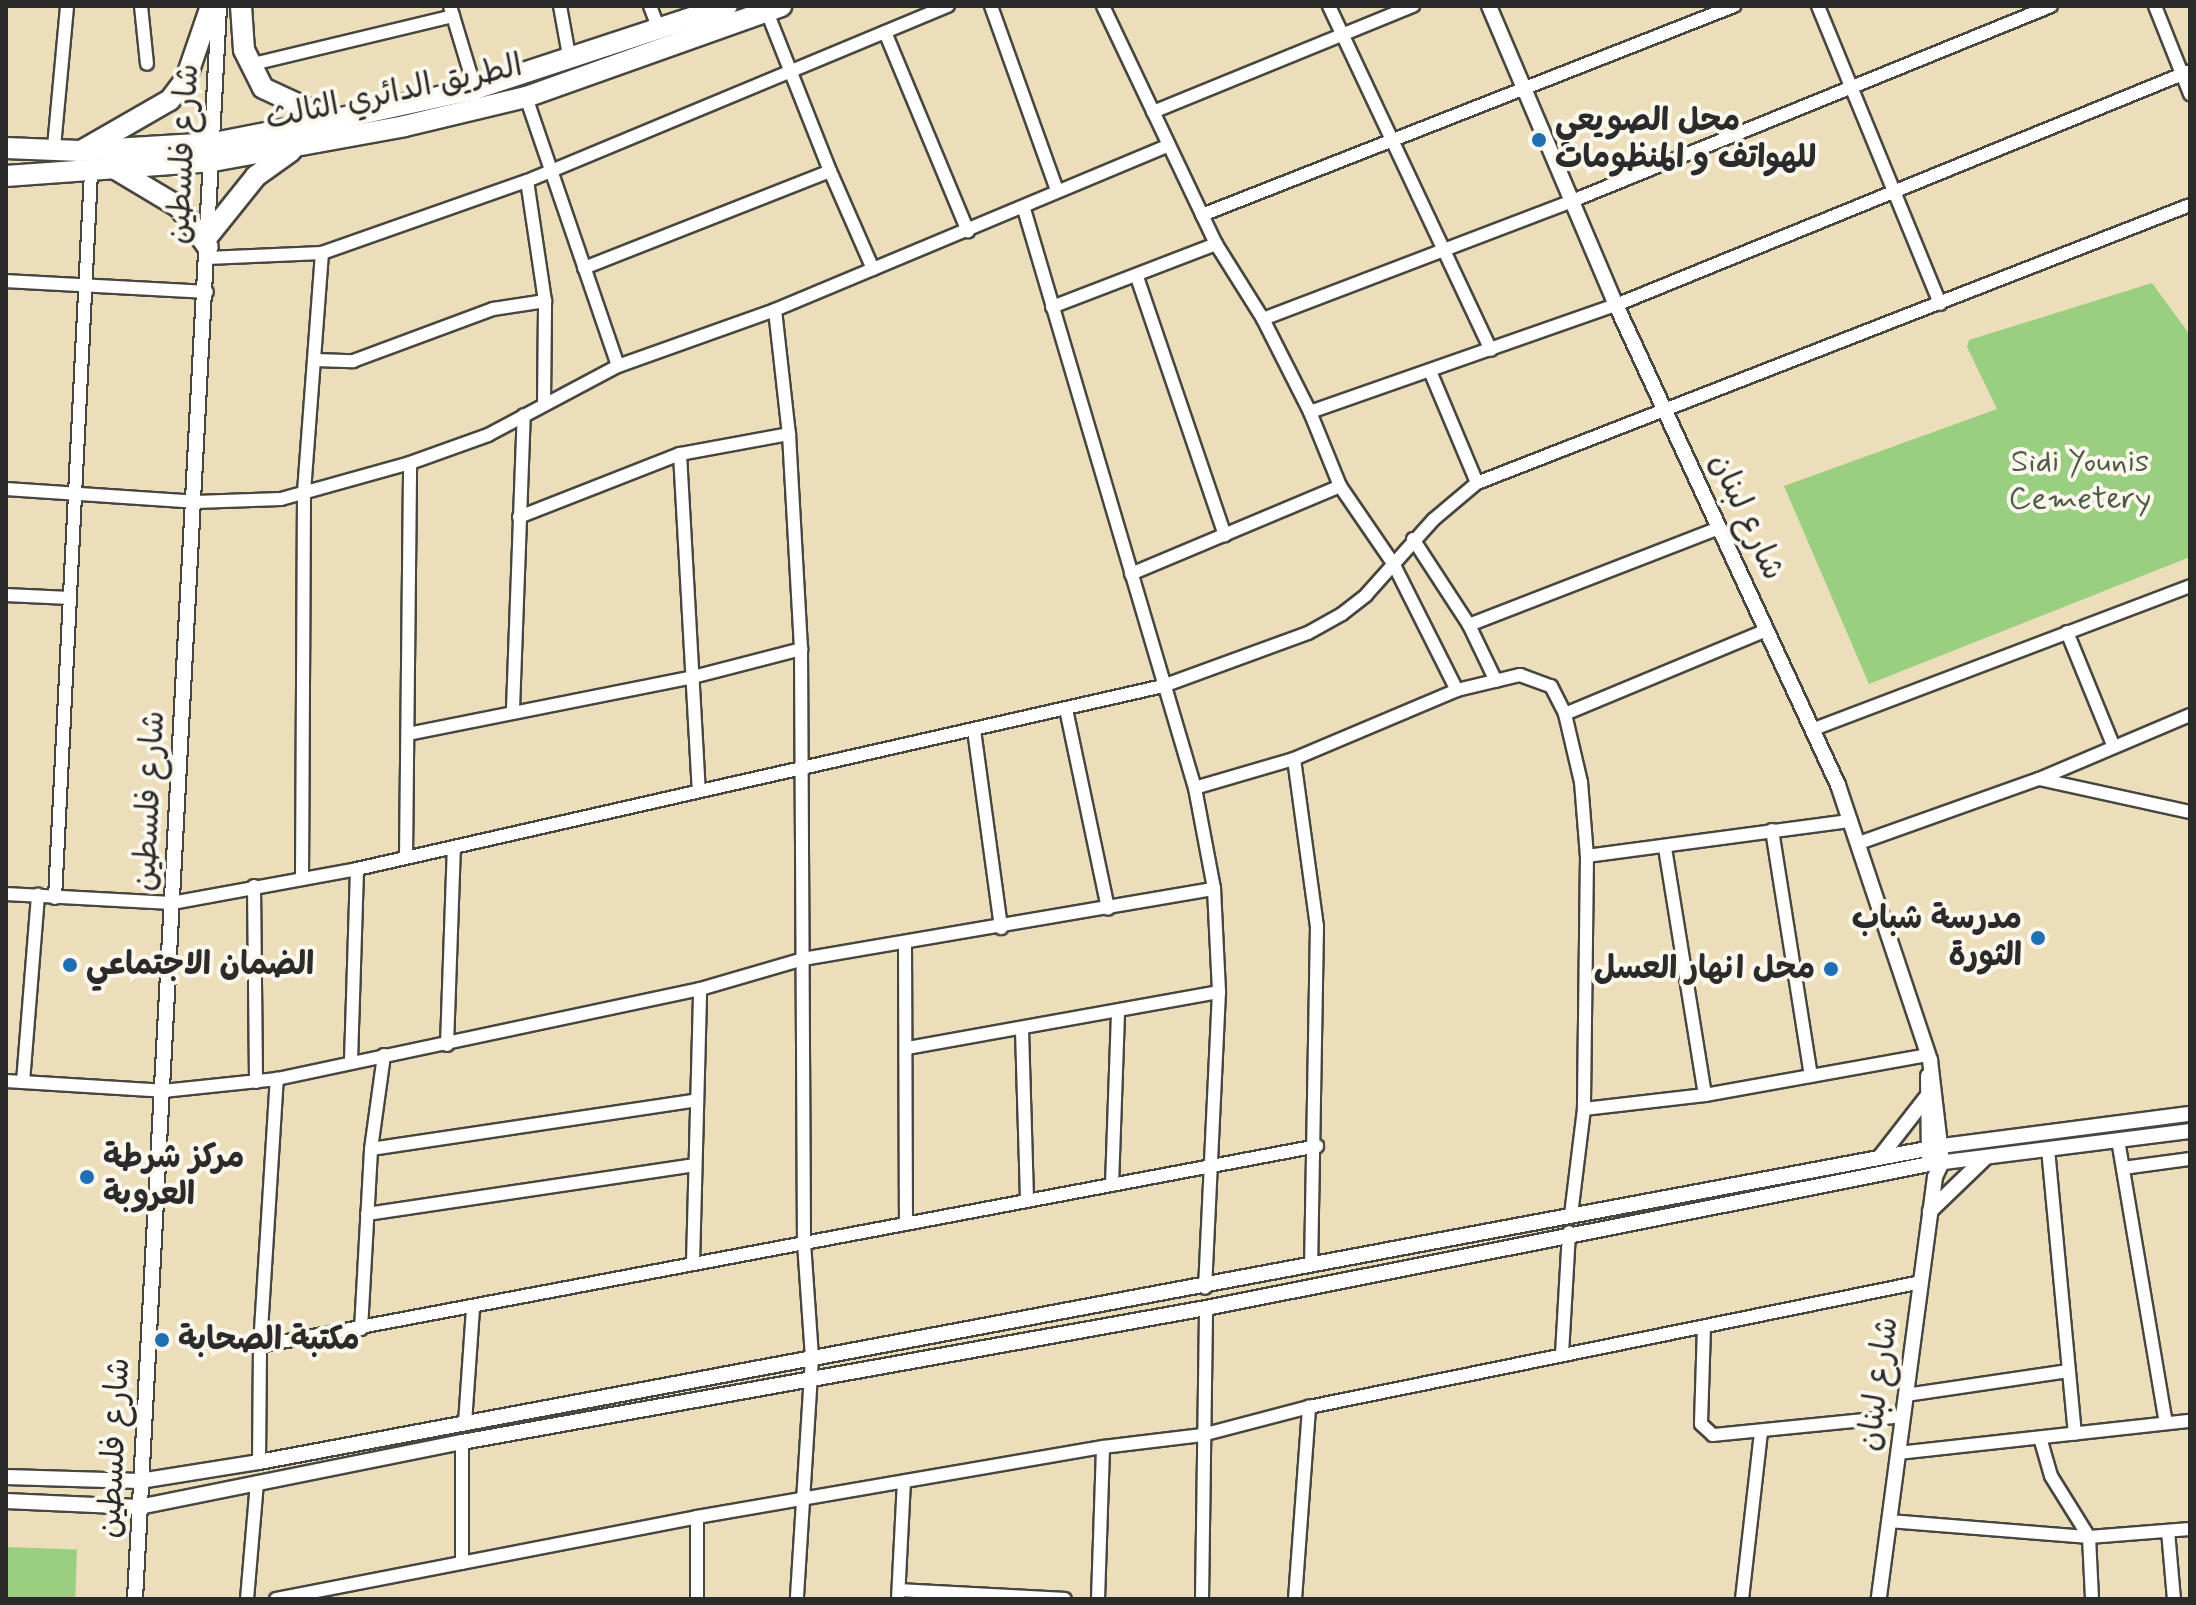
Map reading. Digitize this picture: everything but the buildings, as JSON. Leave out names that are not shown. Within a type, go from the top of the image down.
[{"type":"highway","points":[[80,151],[170,100],[186,79],[211,6]]},
{"type":"highway","points":[[241,6],[249,65],[263,88],[332,120]]},
{"type":"highway","name":"الطريق الدائري الثالث","points":[[6,176],[117,170],[213,152],[332,120],[475,89],[660,32],[727,6]]},
{"type":"highway","name":"الطريق الدائري الثالث","points":[[6,148],[213,152],[295,149],[526,97],[774,9]]},
{"type":"highway","points":[[117,170],[179,207],[208,247],[256,176],[295,149]]},
{"type":"street","points":[[54,147],[67,6]]},
{"type":"street","points":[[141,6],[147,64]]},
{"type":"street","name":"شارع فلسطين","points":[[135,1599],[207,292],[219,6]]},
{"type":"street","points":[[560,6],[570,61]]},
{"type":"street","points":[[650,6],[660,32]]},
{"type":"street","points":[[208,247],[322,253],[527,181],[790,75],[948,6]]},
{"type":"street","points":[[991,6],[1057,190]]},
{"type":"street","points":[[1329,6],[1491,350]]},
{"type":"street","points":[[1153,112],[1413,6]]},
{"type":"street","name":"شارع لبنان","points":[[1489,6],[1521,91],[1616,305],[1814,729],[1859,843],[1929,1057],[1935,1160],[1879,1599]]},
{"type":"street","points":[[1202,215],[1734,6]]},
{"type":"street","points":[[1818,6],[1891,191],[1940,304]]},
{"type":"street","points":[[1263,319],[1572,201],[1850,84],[2051,6]]},
{"type":"street","points":[[2155,6],[2186,73],[2190,94]]},
{"type":"street","points":[[1107,7],[1168,146],[1216,244],[1263,319],[1310,412],[1340,486],[1394,565],[1457,690]]},
{"type":"street","points":[[774,9],[790,75],[873,269]]},
{"type":"street","points":[[249,65],[452,11],[475,89]]},
{"type":"street","points":[[885,32],[968,231]]},
{"type":"street","points":[[1310,412],[1616,305],[2186,73]]},
{"type":"street","points":[[526,97],[548,171],[618,366]]},
{"type":"street","points":[[6,489],[195,502],[281,499],[410,463],[488,435],[618,366],[775,310],[1024,209],[1057,190],[1168,146]]},
{"type":"street","points":[[584,268],[830,171]]},
{"type":"street","points":[[55,898],[69,598],[89,287],[91,173]]},
{"type":"street","points":[[527,181],[545,301],[544,404]]},
{"type":"street","points":[[6,894],[172,903],[357,869],[1163,686],[1308,633],[1366,595],[1413,539],[1477,483],[1667,413],[2190,205]]},
{"type":"street","points":[[1024,209],[1195,788],[1214,889],[1219,992],[1215,1165],[1205,1288]]},
{"type":"street","points":[[1052,307],[1137,277],[1216,244]]},
{"type":"street","points":[[302,878],[304,492],[322,253]]},
{"type":"street","points":[[1137,277],[1225,535]]},
{"type":"street","points":[[6,281],[207,292]]},
{"type":"street","points":[[315,360],[353,361],[493,309],[545,301]]},
{"type":"street","points":[[775,310],[789,434],[801,649],[804,1243],[812,1358],[797,1599]]},
{"type":"street","points":[[1430,371],[1477,483]]},
{"type":"street","points":[[513,709],[524,415]]},
{"type":"street","points":[[519,517],[680,454],[789,434]]},
{"type":"street","points":[[680,454],[699,789]]},
{"type":"street","points":[[406,857],[410,463]]},
{"type":"street","points":[[1131,574],[1340,486]]},
{"type":"street","points":[[1469,625],[1719,528]]},
{"type":"street","points":[[1413,539],[1469,625],[1496,681]]},
{"type":"street","points":[[1814,729],[2190,586]]},
{"type":"street","points":[[6,595],[69,598]]},
{"type":"street","points":[[1565,714],[1767,630]]},
{"type":"street","points":[[2067,632],[2113,745]]},
{"type":"street","points":[[408,734],[513,709],[693,677],[801,649]]},
{"type":"street","points":[[1195,788],[1294,759],[1457,690],[1496,681],[1538,678],[1551,686],[1565,714],[1581,782],[1587,856],[1584,1109],[1571,1215]]},
{"type":"street","points":[[1066,709],[1108,909]]},
{"type":"street","points":[[1859,843],[2039,779],[2113,745],[2190,715]]},
{"type":"street","points":[[974,730],[1001,928]]},
{"type":"street","points":[[1294,759],[1317,926],[1317,1146],[1311,1265]]},
{"type":"street","points":[[2039,779],[2190,812]]},
{"type":"street","points":[[1587,856],[1851,821]]},
{"type":"street","points":[[1772,830],[1811,1076]]},
{"type":"street","points":[[447,1045],[454,847]]},
{"type":"street","points":[[1665,848],[1705,1095]]},
{"type":"street","points":[[351,1061],[357,869]]},
{"type":"street","points":[[254,886],[256,1082]]},
{"type":"street","points":[[6,1081],[163,1091],[277,1079],[700,989],[803,959],[1001,928],[1214,889]]},
{"type":"street","points":[[23,1082],[38,895]]},
{"type":"street","points":[[905,944],[906,1224]]},
{"type":"street","points":[[693,1263],[694,1101],[700,989]]},
{"type":"street","points":[[907,1048],[1022,1030],[1219,992]]},
{"type":"street","points":[[1112,1185],[1118,1011]]},
{"type":"street","points":[[1022,1030],[1027,1201]]},
{"type":"street","points":[[361,1329],[371,1149],[384,1055]]},
{"type":"street","points":[[1584,1109],[1705,1095],[1929,1057]]},
{"type":"street","name":"شارع لبنان","points":[[1929,1057],[1926,1098],[1935,1160]]},
{"type":"street","points":[[259,1462],[260,1346],[277,1079]]},
{"type":"street","points":[[1880,1158],[1926,1098]]},
{"type":"street","points":[[371,1149],[694,1101]]},
{"type":"street","points":[[2190,1114],[1935,1160],[1569,1232],[1206,1308],[462,1442],[139,1507],[10,1501],[11,1477],[140,1481],[259,1462],[1205,1288],[1311,1265],[1880,1158],[1935,1160],[1986,1157],[2190,1131]]},
{"type":"street","points":[[2118,1140],[2166,1423]]},
{"type":"street","points":[[260,1346],[1317,1146]]},
{"type":"street","points":[[2048,1149],[2075,1434]]},
{"type":"street","points":[[1930,1212],[1986,1157]]},
{"type":"street","points":[[2123,1168],[2190,1159]]},
{"type":"street","points":[[367,1214],[693,1165]]},
{"type":"street","points":[[1562,1354],[1569,1232]]},
{"type":"street","points":[[276,1599],[346,1592],[462,1563],[697,1517],[805,1501],[1103,1447],[1202,1435],[1309,1407],[1921,1282]]},
{"type":"street","points":[[465,1423],[473,1308]]},
{"type":"street","points":[[1202,1599],[1206,1308]]},
{"type":"street","points":[[1704,1327],[1701,1424],[1713,1435],[1761,1433],[1903,1416]]},
{"type":"street","points":[[1906,1395],[2068,1371]]},
{"type":"street","points":[[1295,1599],[1309,1407]]},
{"type":"street","points":[[1898,1453],[2041,1441],[2075,1434],[2190,1421]]},
{"type":"street","points":[[1742,1599],[1761,1433]]},
{"type":"street","points":[[2041,1441],[2051,1476],[2089,1537],[2092,1599]]},
{"type":"street","points":[[462,1442],[462,1563]]},
{"type":"street","points":[[1098,1599],[1103,1447]]},
{"type":"street","points":[[247,1599],[257,1482]]},
{"type":"street","points":[[904,1482],[898,1594],[1065,1599]]},
{"type":"street","points":[[697,1517],[697,1599]]},
{"type":"street","points":[[1889,1521],[2089,1537],[2190,1529]]},
{"type":"street","points":[[2168,1531],[2174,1599]]},
{"type":"green space","name":"Sidi Younis Cemetery","points":[[2152,283],[2190,335],[2190,557],[1869,684],[1784,486],[1997,409],[1967,347],[1969,340]]},
{"type":"green space","points":[[6,1547],[77,1549],[75,1599],[6,1599]]},
{"type":"place","name":"محل الصويعي للهواتف و المنظومات","points":[[1539,140]]},
{"type":"place","name":"مدرسة شباب الثورة","points":[[2038,938]]},
{"type":"place","name":"الضمان الاجتماعي","points":[[70,965]]},
{"type":"place","name":"محل انهار العسل","points":[[1831,969]]},
{"type":"place","name":"مركز شرطة العروبة","points":[[87,1177]]},
{"type":"place","name":"مكتبة الصحابة","points":[[162,1340]]}]
